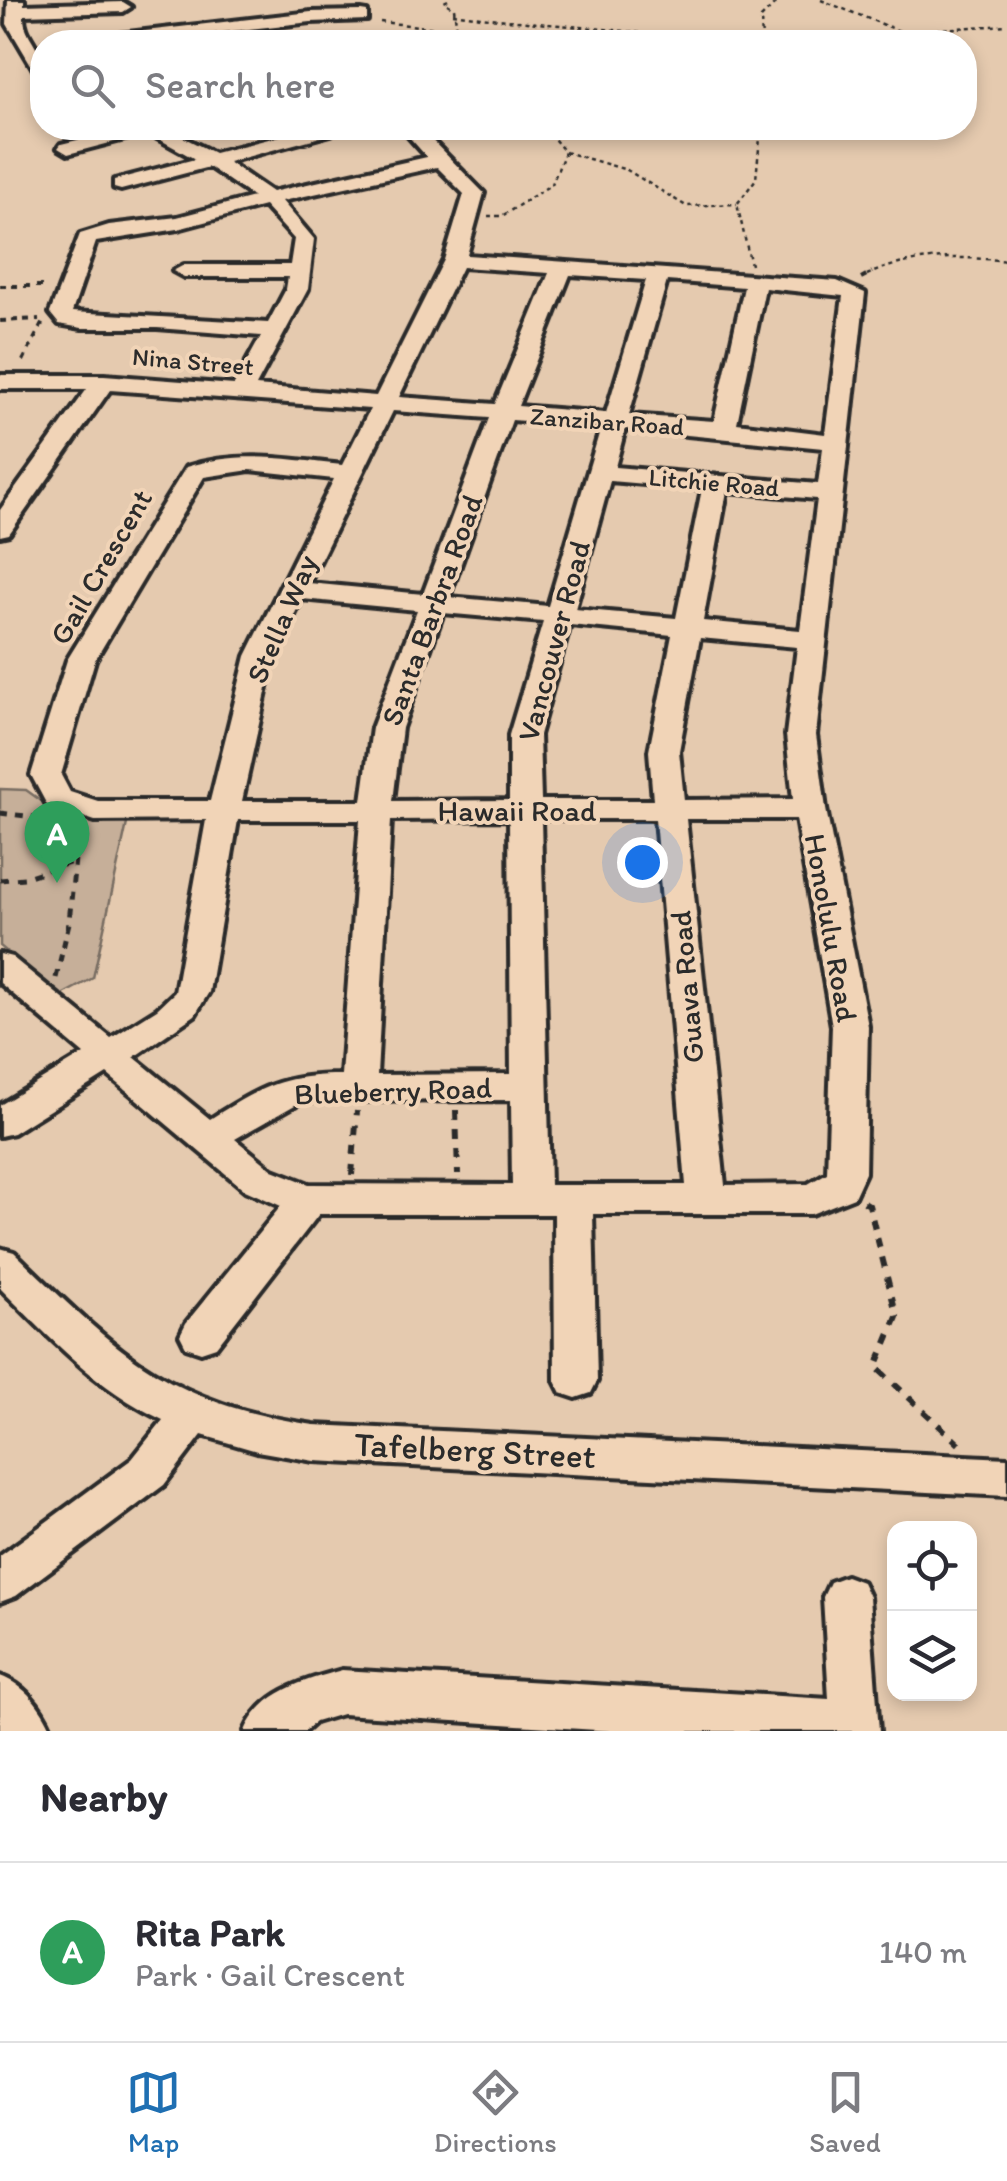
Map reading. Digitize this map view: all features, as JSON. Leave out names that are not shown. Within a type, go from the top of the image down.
[{"type":"street","points":[[28,50],[15,5],[122,7]]},
{"type":"street","points":[[162,30],[219,20],[361,16]]},
{"type":"street","points":[[219,20],[230,30]]},
{"type":"street","points":[[68,148],[100,140]]},
{"type":"street","points":[[173,140],[212,160],[268,198],[304,239],[302,272],[293,300],[241,393]]},
{"type":"street","points":[[122,184],[287,140]]},
{"type":"street","points":[[422,140],[474,193],[470,216]]},
{"type":"street","points":[[56,319],[87,238],[104,231],[172,224],[373,172],[442,160]]},
{"type":"street","name":"Stella Way","points":[[0,1123],[178,1012],[192,992],[224,809],[258,663],[381,404],[455,260],[470,216]]},
{"type":"street","points":[[455,260],[846,288]]},
{"type":"street","name":"Santa Barbra Road","points":[[358,1088],[376,811],[387,728],[503,413],[562,268]]},
{"type":"street","points":[[184,271],[302,272]]},
{"type":"street","name":"Vancouver Road","points":[[531,1199],[524,735],[658,274]]},
{"type":"street","points":[[724,429],[756,282]]},
{"type":"street","name":"Honolulu Road","points":[[840,1187],[846,1173],[850,1026],[810,809],[801,735],[854,293],[846,288]]},
{"type":"street","points":[[56,319],[157,320],[276,330]]},
{"type":"street","name":"Nina Street","points":[[10,378],[381,404]]},
{"type":"street","points":[[0,528],[104,382]]},
{"type":"street","name":"Zanzibar Road","points":[[381,404],[724,429],[834,442]]},
{"type":"street","name":"Gail Crescent","points":[[224,809],[95,810],[69,804],[51,791],[46,774],[81,660],[194,472],[216,463],[235,462],[348,474]]},
{"type":"street","name":"Litchie Road","points":[[600,472],[828,492]]},
{"type":"street","name":"Guava Road","points":[[707,1198],[664,737],[716,482]]},
{"type":"street","points":[[292,590],[813,640]]},
{"type":"street","name":"Hawaii Road","points":[[224,809],[810,809]]},
{"type":"street","points":[[0,966],[270,1187],[308,1199],[811,1199],[840,1187]]},
{"type":"street","name":"Blueberry Road","points":[[208,1138],[288,1091],[530,1088]]},
{"type":"street","points":[[202,1335],[308,1199]]},
{"type":"street","points":[[573,1199],[576,1381]]},
{"type":"street","name":"Tafelberg Street","points":[[0,1263],[103,1362],[192,1414],[240,1431],[314,1442],[1007,1476]]},
{"type":"street","points":[[0,1582],[148,1472],[192,1414]]},
{"type":"street","points":[[268,1731],[301,1704],[342,1692],[855,1727],[846,1597]]},
{"type":"street","points":[[0,1698],[28,1731]]},
{"type":"path","points":[[361,16],[363,22],[457,30],[454,8],[444,2],[448,0]]},
{"type":"path","points":[[759,30],[762,13],[778,0]]},
{"type":"path","points":[[821,0],[894,30]]},
{"type":"path","points":[[452,13],[530,26],[606,30]]},
{"type":"path","points":[[950,30],[1007,25]]},
{"type":"path","points":[[556,140],[566,152],[627,170],[686,206],[737,204],[755,189],[760,140]]},
{"type":"path","points":[[470,216],[502,216],[552,184],[566,152]]},
{"type":"path","points":[[737,204],[756,282]]},
{"type":"path","points":[[846,288],[875,270],[897,264],[933,259],[1007,261]]},
{"type":"path","points":[[0,286],[70,286]]},
{"type":"path","points":[[0,320],[56,319]]},
{"type":"path","points":[[10,378],[26,352],[56,319]]},
{"type":"path","points":[[53,988],[69,924],[80,815]]},
{"type":"path","points":[[0,880],[24,878],[75,860]]},
{"type":"path","points":[[456,1087],[458,1200]]},
{"type":"path","points":[[351,1200],[358,1088]]},
{"type":"path","points":[[840,1187],[869,1205],[897,1317],[876,1367],[969,1453]]},
{"type":"shaded area","points":[[0,789],[26,790],[74,819],[128,819],[93,978],[60,996],[0,946]]},
{"type":"place","name":"Rita Park","points":[[57,883]]}]
